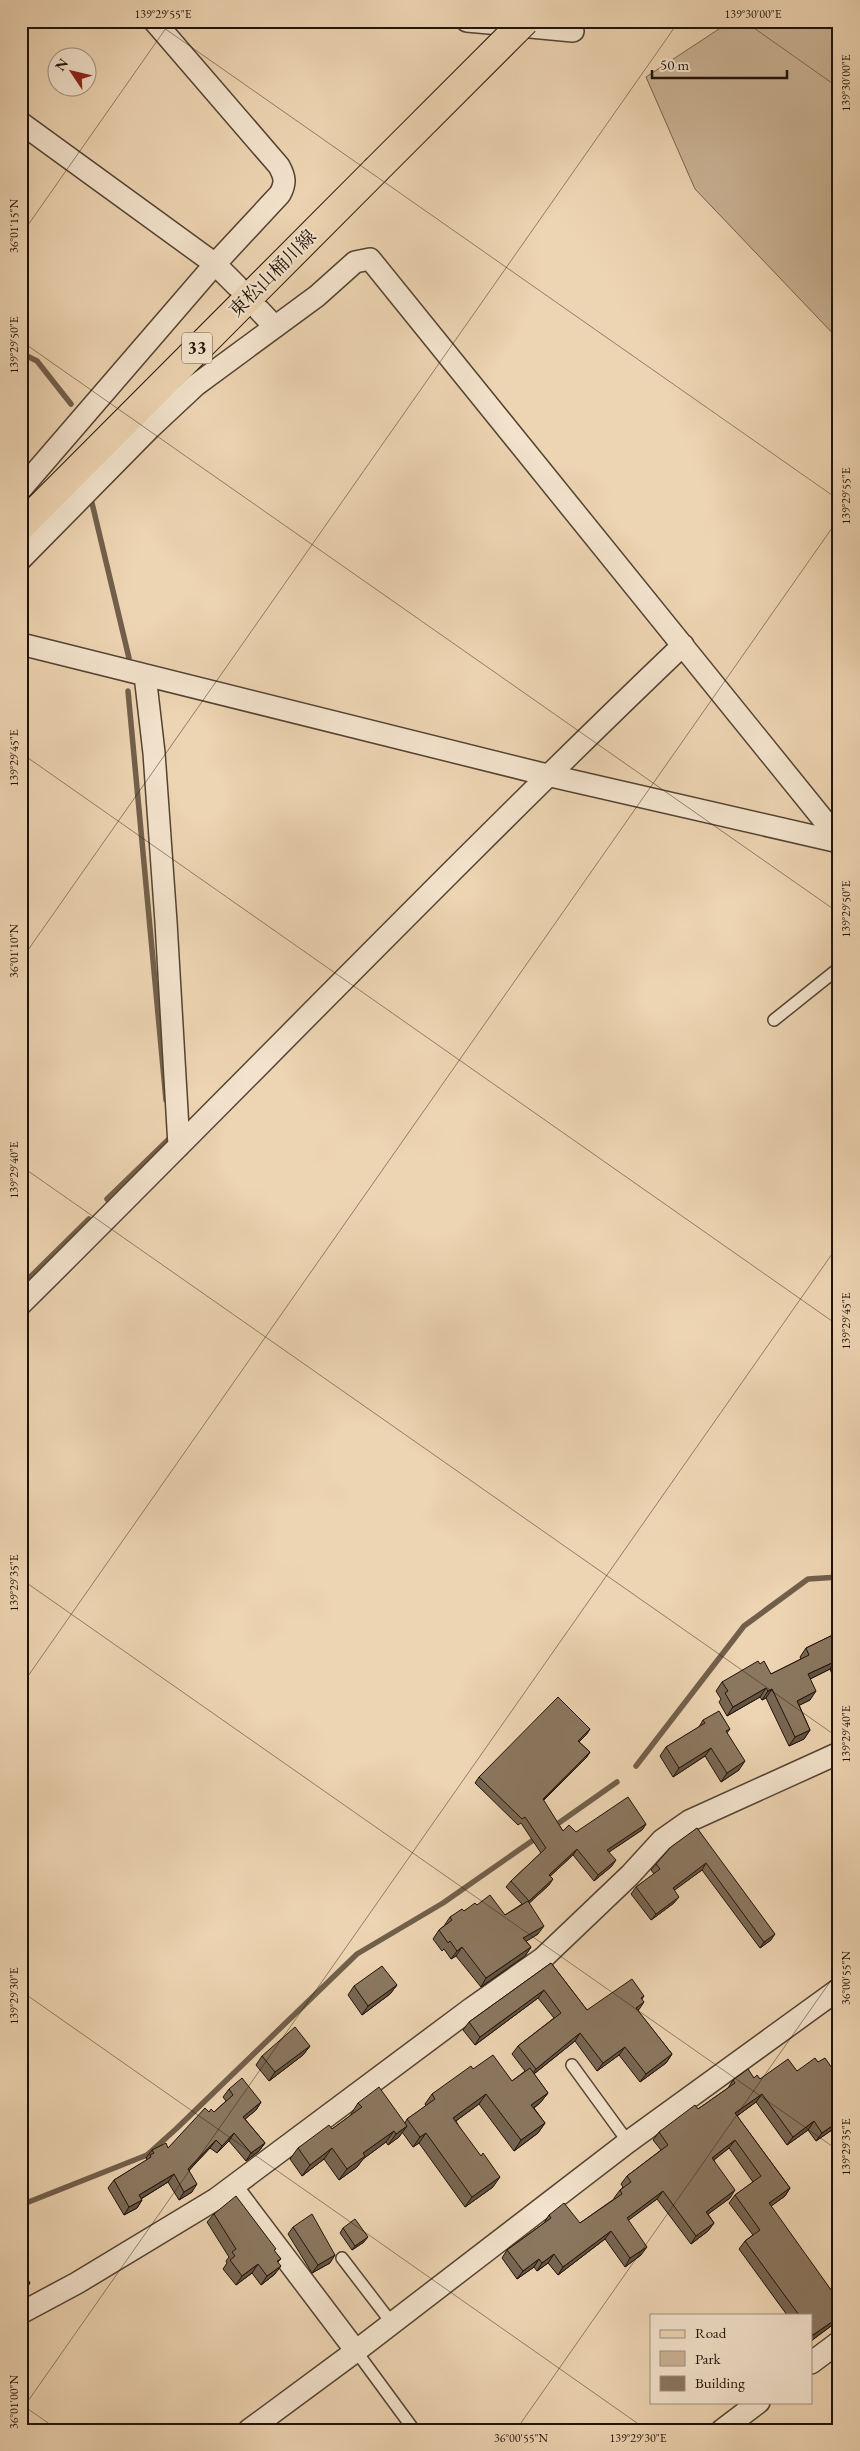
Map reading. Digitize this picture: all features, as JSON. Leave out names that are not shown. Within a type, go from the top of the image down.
[{"type":"main road","name":"東松山桶川線","points":[[21,526],[525,21]]},
{"type":"street","points":[[21,489],[216,264],[280,194],[285,185],[285,177],[279,166],[154,21]]},
{"type":"street","points":[[467,21],[573,31]]},
{"type":"street","points":[[21,123],[216,264],[236,286]]},
{"type":"street","points":[[21,559],[196,385],[317,296],[355,262],[370,259],[683,645],[839,841]]},
{"type":"street","points":[[259,310],[275,327]]},
{"type":"street","points":[[21,644],[547,775],[839,841]]},
{"type":"street","points":[[21,1304],[439,887],[547,775],[683,645]]},
{"type":"street","points":[[145,675],[154,753],[166,913],[180,1146]]},
{"type":"street","points":[[21,2313],[77,2283],[232,2187],[464,2014],[543,1958],[665,1838],[689,1821],[839,1752]]},
{"type":"street","points":[[249,2430],[356,2351],[391,2322],[628,2142],[839,1989]]},
{"type":"street","points":[[232,2187],[356,2351]]},
{"type":"street","points":[[812,2362],[839,2342]]},
{"type":"street","points":[[722,2430],[756,2404]]},
{"type":"lane","points":[[774,1020],[839,968]]},
{"type":"lane","points":[[572,2065],[628,2142]]},
{"type":"lane","points":[[342,2258],[391,2322]]},
{"type":"lane","points":[[356,2351],[414,2430]]},
{"type":"green space","points":[[731,21],[839,21],[839,340],[695,189],[646,77]]},
{"type":"building","points":[[839,1632],[839,1664],[836,1661],[808,1674],[816,1691],[797,1701],[810,1730],[795,1737],[772,1689],[768,1691],[766,1688],[733,1707],[725,1693],[728,1691],[722,1682],[758,1661],[760,1664],[764,1661],[771,1674],[809,1655],[806,1648]]},
{"type":"building","points":[[558,1697],[590,1729],[578,1741],[590,1752],[543,1799],[563,1831],[569,1825],[576,1832],[628,1797],[646,1824],[607,1850],[616,1860],[598,1875],[577,1849],[549,1875],[553,1879],[529,1901],[511,1881],[546,1848],[525,1817],[522,1819],[479,1777]]},
{"type":"building","points":[[719,1711],[730,1729],[726,1731],[745,1761],[727,1773],[711,1748],[679,1768],[666,1747],[705,1723],[703,1720]]},
{"type":"building","points":[[697,1828],[775,1934],[764,1942],[706,1863],[673,1888],[679,1897],[656,1914],[636,1887],[660,1869],[656,1864],[671,1847]]},
{"type":"building","points":[[490,1895],[505,1915],[528,1901],[544,1926],[523,1938],[531,1947],[486,1978],[462,1947],[457,1951],[450,1941],[448,1943],[439,1930],[452,1920],[450,1917],[462,1909],[464,1911],[475,1903],[477,1905]]},
{"type":"building","points":[[551,1963],[587,2010],[632,1979],[644,1996],[641,1998],[644,2002],[636,2008],[672,2054],[646,2074],[625,2047],[603,2063],[580,2033],[536,2069],[518,2046],[561,2013],[544,1990],[480,2037],[469,2022]]},
{"type":"building","points":[[382,1966],[397,1985],[368,2006],[354,1986]]},
{"type":"building","points":[[295,2027],[310,2046],[275,2072],[262,2056]]},
{"type":"building","points":[[493,2055],[512,2081],[530,2068],[548,2093],[531,2105],[545,2123],[521,2140],[486,2094],[453,2118],[481,2156],[483,2153],[500,2177],[472,2197],[426,2133],[420,2137],[407,2119],[435,2099],[432,2094],[471,2066],[473,2069]]},
{"type":"building","points":[[815,2058],[818,2062],[825,2058],[839,2078],[839,2080],[831,2085],[839,2098],[839,2121],[822,2133],[814,2121],[793,2137],[762,2094],[735,2113],[790,2188],[769,2203],[839,2301],[839,2317],[813,2335],[812,2314],[798,2314],[745,2241],[760,2230],[735,2195],[761,2176],[735,2140],[712,2158],[735,2190],[706,2212],[714,2223],[696,2236],[663,2191],[627,2218],[647,2247],[630,2258],[611,2231],[563,2267],[554,2254],[542,2263],[539,2259],[523,2271],[507,2250],[551,2218],[549,2215],[564,2203],[580,2223],[622,2194],[620,2190],[631,2182],[627,2176],[668,2145],[659,2132],[695,2105],[698,2109],[735,2083],[733,2080],[748,2069],[754,2078],[757,2075],[760,2079],[788,2059],[797,2071]]},
{"type":"building","points":[[242,2078],[261,2102],[243,2117],[265,2143],[251,2153],[234,2133],[222,2146],[216,2140],[188,2169],[197,2184],[184,2192],[174,2174],[139,2195],[142,2200],[129,2207],[114,2180],[151,2157],[150,2155],[154,2153],[152,2150],[166,2143],[168,2148],[205,2108],[209,2112],[211,2109],[214,2112],[233,2095],[229,2089]]},
{"type":"building","points":[[379,2087],[407,2126],[396,2134],[394,2131],[363,2153],[365,2156],[347,2169],[332,2148],[310,2165],[298,2148],[329,2125],[332,2129],[362,2107],[358,2103]]},
{"type":"building","points":[[236,2196],[276,2249],[274,2250],[281,2259],[277,2261],[281,2266],[267,2276],[258,2264],[242,2276],[230,2260],[235,2256],[232,2252],[236,2249],[214,2214]]},
{"type":"building","points":[[312,2214],[335,2255],[318,2265],[293,2227]]},
{"type":"building","points":[[355,2219],[368,2237],[355,2246],[343,2228]]},
{"type":"building","points":[[21,2270],[30,2283],[21,2288]]},
{"type":"waterway","points":[[21,353],[37,361],[71,404]]},
{"type":"waterway","points":[[92,503],[129,658]]},
{"type":"waterway","points":[[128,691],[166,1100]]},
{"type":"waterway","points":[[107,1199],[170,1138],[170,1134]]},
{"type":"waterway","points":[[21,1286],[89,1219]]},
{"type":"waterway","points":[[636,1766],[744,1626],[808,1579],[839,1577]]},
{"type":"waterway","points":[[553,1827],[617,1782]]},
{"type":"waterway","points":[[21,2205],[147,2155],[357,1954],[443,1903],[539,1836]]}]
